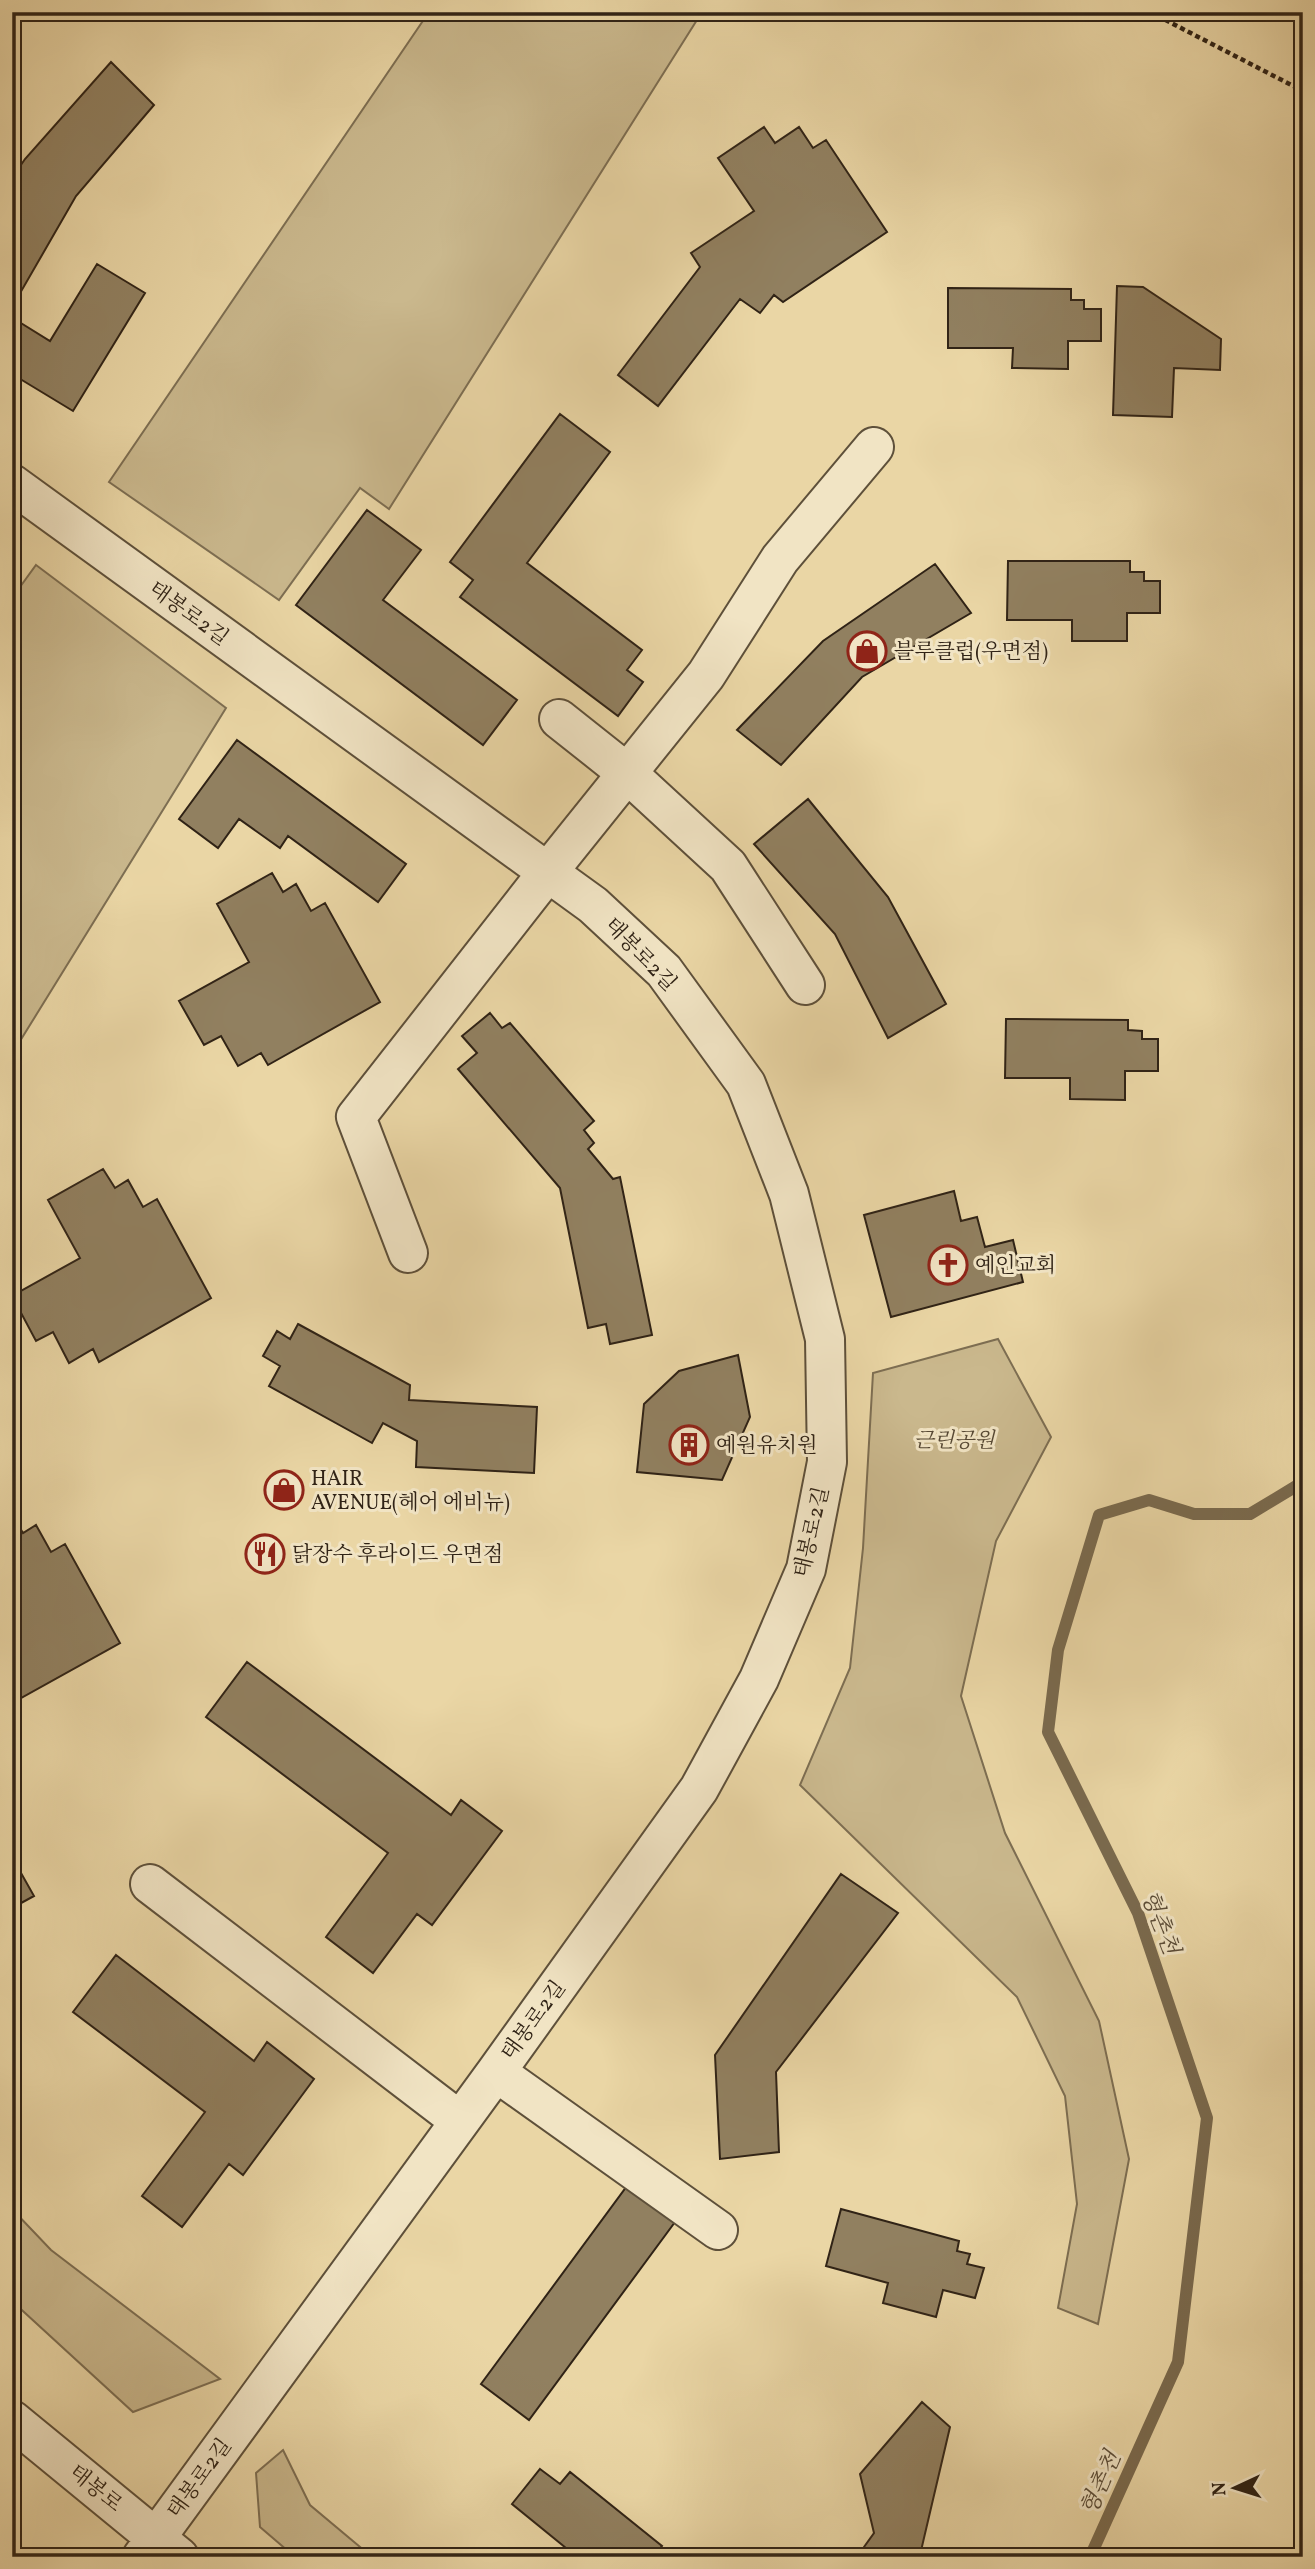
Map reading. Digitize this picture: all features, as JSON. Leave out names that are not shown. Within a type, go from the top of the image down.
[{"type":"street","points":[[408,1253],[356,1117],[706,675],[780,559],[874,447]]},
{"type":"street","name":"태봉로2길","points":[[12,484],[593,905],[664,971],[746,1084],[789,1194],[825,1339],[827,1462],[806,1569],[759,1679],[699,1789],[460,2121],[159,2550]]},
{"type":"street","points":[[559,719],[628,773],[728,866],[805,985]]},
{"type":"street","points":[[150,1884],[460,2121]]},
{"type":"street","points":[[496,2072],[718,2230]]},
{"type":"street","name":"태봉로","points":[[12,2420],[159,2550]]},
{"type":"path","points":[[1150,12],[1303,91]]},
{"type":"green space","points":[[429,12],[702,12],[389,509],[360,488],[279,600],[109,482]]},
{"type":"green space","points":[[36,565],[226,708],[12,1054],[12,598]]},
{"type":"green space","name":"근린공원","points":[[998,1339],[1051,1437],[996,1541],[961,1696],[1005,1833],[1099,2021],[1129,2159],[1098,2324],[1058,2308],[1077,2204],[1065,2096],[1017,1997],[800,1785],[850,1668],[863,1548],[873,1373]]},
{"type":"green space","points":[[12,2209],[51,2250],[220,2379],[133,2412],[12,2301]]},
{"type":"green space","points":[[283,2450],[310,2505],[372,2557],[295,2557],[260,2527],[256,2473]]},
{"type":"building","points":[[111,62],[154,105],[76,196],[19,295],[12,291],[12,178],[25,159]]},
{"type":"building","points":[[764,127],[775,143],[799,127],[813,148],[826,140],[887,232],[783,302],[774,295],[760,313],[740,299],[658,406],[618,375],[700,267],[691,253],[754,211],[718,158]]},
{"type":"building","points":[[97,264],[145,293],[73,411],[12,374],[12,325],[16,320],[50,341]]},
{"type":"building","points":[[1117,286],[1143,287],[1221,339],[1220,370],[1174,368],[1172,417],[1113,415]]},
{"type":"building","points":[[948,288],[1071,289],[1071,300],[1084,300],[1084,309],[1101,309],[1101,341],[1068,341],[1068,369],[1012,368],[1013,348],[948,348]]},
{"type":"building","points":[[560,414],[610,452],[527,563],[642,650],[627,670],[643,682],[618,716],[460,597],[473,580],[450,562]]},
{"type":"building","points":[[367,510],[421,550],[383,600],[517,700],[483,745],[296,605]]},
{"type":"building","points":[[1008,561],[1130,561],[1130,572],[1144,572],[1144,581],[1160,581],[1160,613],[1127,613],[1127,641],[1072,641],[1072,620],[1007,620]]},
{"type":"building","points":[[935,564],[971,613],[862,677],[781,765],[737,730],[823,641]]},
{"type":"building","points":[[237,740],[406,864],[378,902],[288,836],[280,848],[239,819],[218,848],[179,819]]},
{"type":"building","points":[[808,799],[888,897],[946,1004],[888,1038],[835,934],[754,844]]},
{"type":"building","points":[[272,873],[283,892],[296,884],[311,911],[325,903],[380,1002],[268,1065],[261,1053],[238,1066],[221,1036],[204,1045],[179,1001],[249,962],[217,904]]},
{"type":"building","points":[[490,1013],[502,1028],[510,1023],[594,1121],[584,1130],[594,1143],[588,1149],[613,1179],[620,1177],[652,1335],[610,1344],[606,1324],[588,1328],[560,1188],[458,1069],[477,1053],[462,1036]]},
{"type":"building","points":[[1006,1019],[1128,1020],[1128,1030],[1142,1031],[1142,1039],[1158,1039],[1158,1071],[1125,1071],[1125,1100],[1070,1099],[1070,1078],[1005,1078]]},
{"type":"building","points":[[103,1169],[115,1188],[128,1180],[143,1207],[157,1199],[211,1298],[99,1362],[93,1349],[69,1363],[53,1332],[36,1341],[12,1296],[80,1258],[48,1200]]},
{"type":"building","name":"예인교회","points":[[954,1191],[961,1221],[977,1217],[985,1247],[1013,1240],[1023,1282],[891,1317],[864,1215]]},
{"type":"building","points":[[298,1324],[410,1385],[409,1400],[537,1407],[534,1473],[416,1467],[417,1441],[383,1423],[372,1443],[269,1386],[280,1366],[263,1356],[277,1331],[290,1339]]},
{"type":"building","name":"예원유치원","points":[[738,1355],[750,1417],[722,1480],[637,1472],[644,1404],[679,1371]]},
{"type":"building","points":[[12,1515],[23,1533],[36,1525],[51,1552],[65,1544],[120,1643],[12,1703]]},
{"type":"building","points":[[247,1662],[451,1815],[461,1800],[502,1831],[432,1925],[417,1914],[373,1973],[326,1937],[388,1853],[206,1717]]},
{"type":"building","points":[[12,1857],[34,1896],[12,1908]]},
{"type":"building","points":[[841,1874],[898,1913],[776,2072],[779,2152],[720,2159],[715,2055]]},
{"type":"building","points":[[116,1955],[254,2061],[267,2042],[314,2079],[243,2175],[229,2164],[182,2227],[142,2196],[205,2112],[73,2012]]},
{"type":"building","points":[[627,2186],[675,2222],[529,2420],[481,2384]]},
{"type":"building","points":[[841,2209],[959,2241],[957,2251],[970,2254],[967,2264],[984,2268],[975,2298],[943,2290],[936,2317],[883,2303],[888,2283],[826,2266]]},
{"type":"building","points":[[922,2402],[950,2427],[920,2555],[876,2557],[864,2547],[874,2533],[860,2474]]},
{"type":"building","points":[[540,2469],[560,2484],[570,2472],[662,2546],[653,2557],[577,2557],[512,2504]]},
{"type":"waterway","name":"형촌천","points":[[1090,2557],[1178,2362],[1207,2118],[1138,1913],[1048,1732],[1058,1650],[1099,1515],[1149,1500],[1194,1514],[1250,1514],[1303,1482]]},
{"type":"place","name":"블루클럽(우면점)","points":[[867,651]]},
{"type":"place","name":"예인교회","points":[[948,1265]]},
{"type":"place","name":"예원유치원","points":[[689,1445]]},
{"type":"place","name":"HAIR AVENUE(헤어 에비뉴)","points":[[284,1490]]},
{"type":"place","name":"닭장수 후라이드 우면점","points":[[265,1554]]}]
